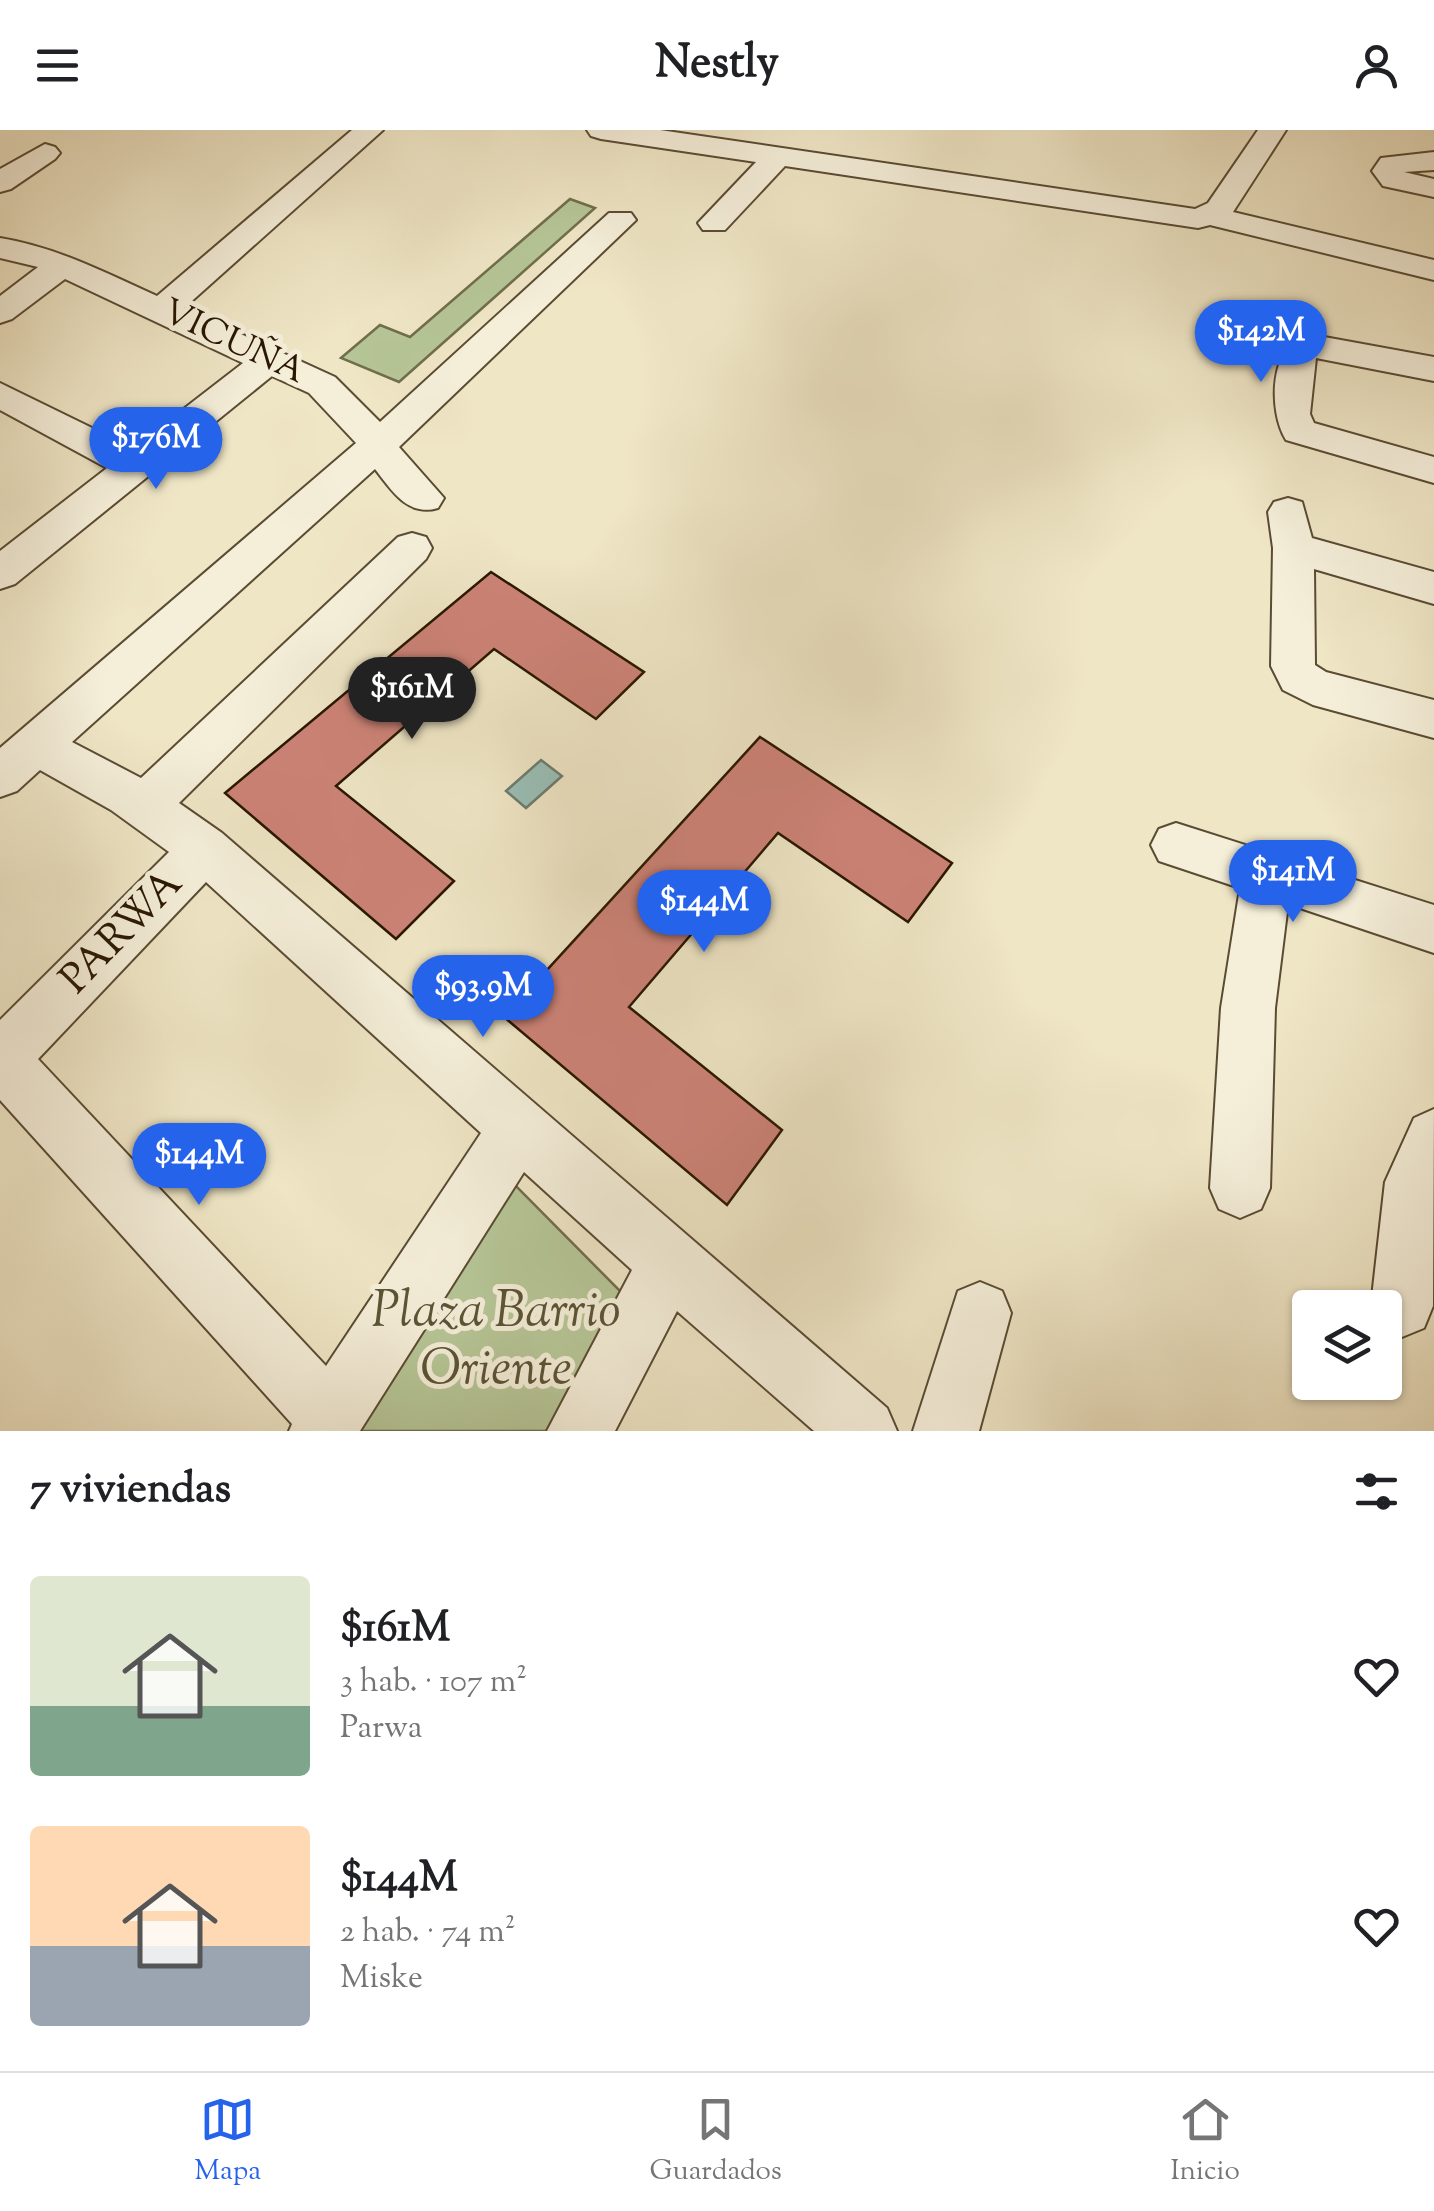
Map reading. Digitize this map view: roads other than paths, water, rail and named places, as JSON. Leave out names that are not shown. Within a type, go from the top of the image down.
[{"type":"street","points":[[163,309],[369,130]]},
{"type":"street","points":[[601,130],[1177,219],[1210,216],[1434,270]]},
{"type":"street","points":[[1210,216],[1219,210],[1272,130]]},
{"type":"street","points":[[0,183],[44,152]]},
{"type":"street","points":[[714,223],[777,157]]},
{"type":"street","points":[[1434,162],[1392,164],[1387,171],[1394,180],[1434,188]]},
{"type":"street","points":[[620,220],[378,445],[18,761],[144,806],[205,849],[669,1263],[864,1431]]},
{"type":"street","name":"VICUÑA","points":[[0,248],[62,264],[271,358],[341,399],[400,478],[424,498]]},
{"type":"street","points":[[0,312],[62,264]]},
{"type":"street","points":[[1434,370],[1307,334],[1299,355],[1291,414],[1283,422],[1320,440],[1434,470]]},
{"type":"street","points":[[0,573],[271,358]]},
{"type":"street","points":[[0,395],[135,466]]},
{"type":"street","points":[[1434,588],[1290,530],[1294,666],[1299,678],[1313,687],[1434,719]]},
{"type":"street","points":[[144,806],[412,548]]},
{"type":"street","points":[[1176,845],[1434,929]]},
{"type":"street","name":"PARWA","points":[[0,1059],[205,849]]},
{"type":"street","points":[[1240,1188],[1248,1008],[1267,874]]},
{"type":"street","points":[[0,1059],[326,1424],[518,1128]]},
{"type":"street","points":[[1402,1306],[1414,1182],[1434,1138]]},
{"type":"street","points":[[580,1431],[669,1263]]},
{"type":"street","points":[[946,1431],[980,1314]]},
{"type":"water","points":[[541,760],[562,776],[526,808],[506,791]]},
{"type":"park label","name":"Plaza Barrio Oriente","points":[[496,1342]]}]
